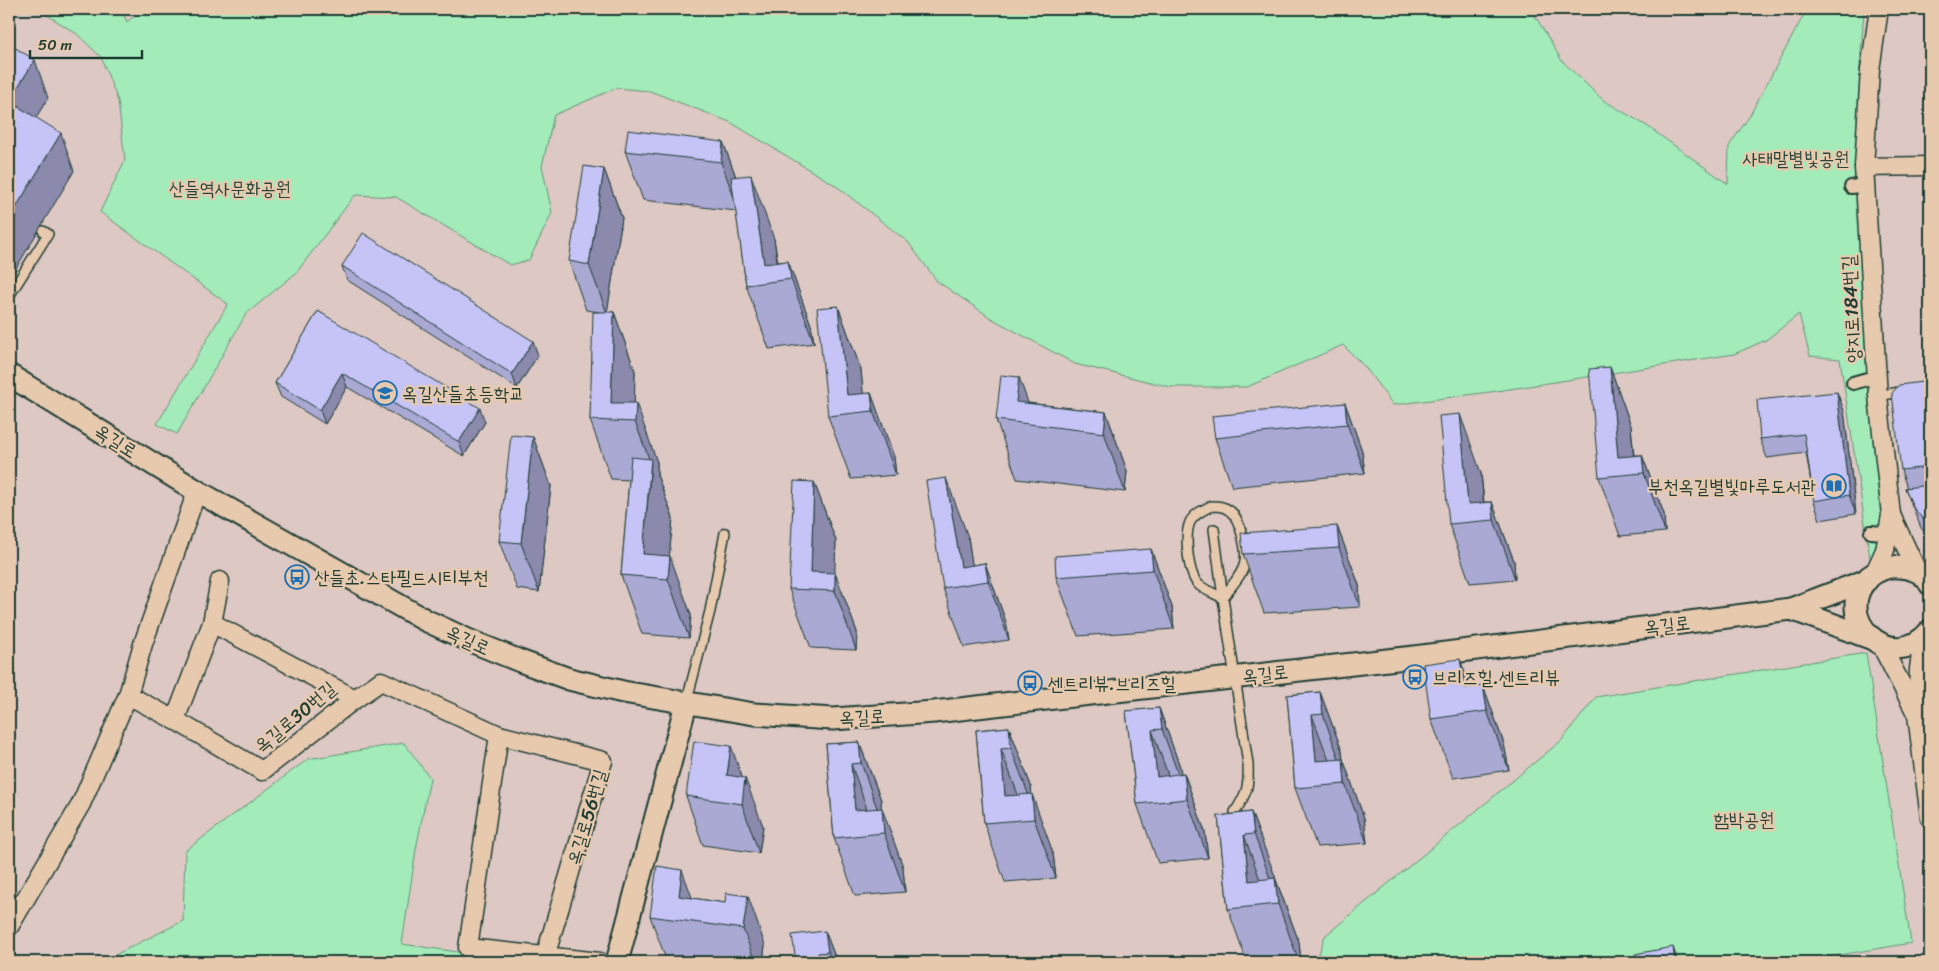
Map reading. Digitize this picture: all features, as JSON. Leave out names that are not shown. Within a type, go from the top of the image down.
[{"type":"street","name":"양지로184번길","points":[[1879,9],[1870,70],[1864,167],[1878,396],[1891,515]]},
{"type":"street","points":[[1864,167],[1930,166]]},
{"type":"street","name":"옥길로","points":[[9,375],[197,491],[424,620],[520,662],[569,679],[686,704],[754,714],[833,719],[934,712],[1414,657],[1791,609],[1895,566],[1906,567],[1926,579]]},
{"type":"street","points":[[1853,383],[1867,379]]},
{"type":"street","points":[[9,927],[81,804],[128,695],[142,644],[197,491]]},
{"type":"street","points":[[1891,515],[1885,550],[1860,591],[1856,603],[1857,616],[1862,628],[1876,641],[1917,715]]},
{"type":"street","points":[[1891,515],[1926,579]]},
{"type":"street","points":[[175,720],[212,623],[220,581]]},
{"type":"street","name":"옥길로","points":[[1791,609],[1896,648],[1910,646],[1927,635]]},
{"type":"street","name":"옥길로30번길","points":[[128,695],[262,771],[355,699],[212,623]]},
{"type":"street","points":[[1927,635],[1919,669],[1917,715],[1927,760],[1930,818]]},
{"type":"street","points":[[355,699],[381,681],[500,735],[468,948],[600,962]]},
{"type":"street","points":[[617,962],[686,704]]},
{"type":"street","name":"옥길로56번길","points":[[500,735],[603,761],[546,957]]},
{"type":"lane","points":[[9,296],[48,234],[43,231]]},
{"type":"lane","points":[[1878,396],[1913,389]]},
{"type":"lane","points":[[1211,506],[1224,507],[1232,512],[1239,524],[1244,548],[1245,562],[1240,574],[1223,598],[1199,585],[1192,574],[1187,545],[1187,533],[1191,521],[1200,511],[1211,506]]},
{"type":"lane","points":[[1214,529],[1249,778],[1246,793],[1235,812]]},
{"type":"lane","points":[[686,704],[710,611],[725,532]]},
{"type":"green space","points":[[38,9],[121,9],[127,22],[143,9],[1531,9],[1562,61],[1603,100],[1647,126],[1728,184],[1729,146],[1749,117],[1807,9],[1864,9],[1860,67],[1858,197],[1868,394],[1883,522],[1882,547],[1871,564],[1840,359],[1810,356],[1799,314],[1766,340],[1734,354],[1497,391],[1393,405],[1365,367],[1343,345],[1247,387],[1171,387],[1075,364],[991,318],[937,281],[908,242],[835,185],[730,122],[650,91],[616,88],[554,115],[542,166],[552,213],[529,260],[510,265],[396,197],[355,195],[296,273],[246,314],[177,434],[157,424],[228,304],[100,212],[125,160],[118,101],[101,57],[77,34]]},
{"type":"green space","name":"함박공원","points":[[1866,653],[1911,943],[1798,962],[1316,962],[1325,936],[1562,740],[1596,697]]},
{"type":"green space","points":[[404,743],[430,778],[416,849],[402,944],[528,962],[108,962],[113,956],[183,921],[185,851],[308,759]]},
{"type":"building","points":[[9,44],[35,60],[9,101]]},
{"type":"building","points":[[9,101],[61,133],[9,219]]},
{"type":"building","points":[[628,130],[723,142],[721,162],[625,151]]},
{"type":"building","points":[[584,166],[604,169],[589,265],[569,261]]},
{"type":"building","points":[[751,175],[764,264],[788,261],[791,279],[746,285],[731,177]]},
{"type":"building","points":[[363,233],[533,341],[512,374],[342,266]]},
{"type":"building","points":[[838,306],[847,395],[871,393],[873,411],[828,416],[817,308]]},
{"type":"building","points":[[318,311],[480,408],[459,442],[342,373],[320,410],[275,383]]},
{"type":"building","points":[[593,312],[614,312],[611,403],[636,403],[635,422],[590,420]]},
{"type":"building","points":[[1610,367],[1618,457],[1642,455],[1644,473],[1599,477],[1589,369]]},
{"type":"building","points":[[1001,375],[1019,377],[1016,402],[1106,412],[1104,433],[996,420]]},
{"type":"building","points":[[1930,381],[1930,467],[1901,470],[1892,393],[1899,385]]},
{"type":"building","name":"부천옥길별빛마루도서관","points":[[1837,392],[1849,495],[1814,501],[1804,434],[1760,439],[1757,400]]},
{"type":"building","points":[[1345,403],[1347,424],[1215,438],[1212,416]]},
{"type":"building","points":[[1460,414],[1468,504],[1492,502],[1494,520],[1449,524],[1439,416]]},
{"type":"building","points":[[511,435],[533,437],[521,543],[499,541]]},
{"type":"building","points":[[631,457],[651,459],[643,554],[670,556],[668,579],[621,575]]},
{"type":"building","points":[[946,478],[961,567],[985,563],[988,581],[943,588],[926,481]]},
{"type":"building","points":[[794,481],[814,482],[811,572],[835,573],[835,591],[789,589]]},
{"type":"building","points":[[1930,485],[1930,526],[1914,509],[1905,488]]},
{"type":"building","points":[[1337,526],[1339,548],[1243,554],[1241,533]]},
{"type":"building","points":[[1151,549],[1153,570],[1056,577],[1055,556]]},
{"type":"building","points":[[1460,659],[1465,688],[1483,685],[1487,711],[1431,719],[1423,664]]},
{"type":"building","points":[[1320,692],[1323,714],[1312,715],[1316,761],[1343,759],[1345,784],[1295,788],[1287,695]]},
{"type":"building","points":[[1159,708],[1162,729],[1152,730],[1157,777],[1184,773],[1187,799],[1137,804],[1126,711]]},
{"type":"building","points":[[1009,727],[1011,748],[1001,749],[1005,796],[1032,794],[1034,819],[984,823],[976,730]]},
{"type":"building","points":[[694,741],[731,746],[727,775],[745,778],[742,804],[686,796]]},
{"type":"building","points":[[859,742],[861,763],[851,764],[855,810],[882,808],[884,833],[834,838],[826,744]]},
{"type":"building","points":[[1251,812],[1254,834],[1244,835],[1249,881],[1275,878],[1278,904],[1228,909],[1218,816]]},
{"type":"building","points":[[657,866],[682,870],[679,896],[725,903],[726,893],[748,896],[743,929],[650,916]]},
{"type":"building","points":[[825,931],[828,952],[818,953],[820,962],[796,962],[792,935]]},
{"type":"building","points":[[1673,947],[1675,962],[1637,962],[1635,954]]},
{"type":"place","name":"옥길산들초등학교","points":[[385,393]]},
{"type":"place","name":"부천옥길별빛마루도서관","points":[[1834,486]]},
{"type":"place","name":"산들초.스타필드시티부천","points":[[297,577]]},
{"type":"place","name":"브리즈힐.센트리뷰","points":[[1415,677]]},
{"type":"place","name":"센트리뷰.브리즈힐","points":[[1030,683]]},
{"type":"park label","name":"사태말별빛공원","points":[[1796,158]]},
{"type":"park label","name":"산들역사문화공원","points":[[230,188]]}]
